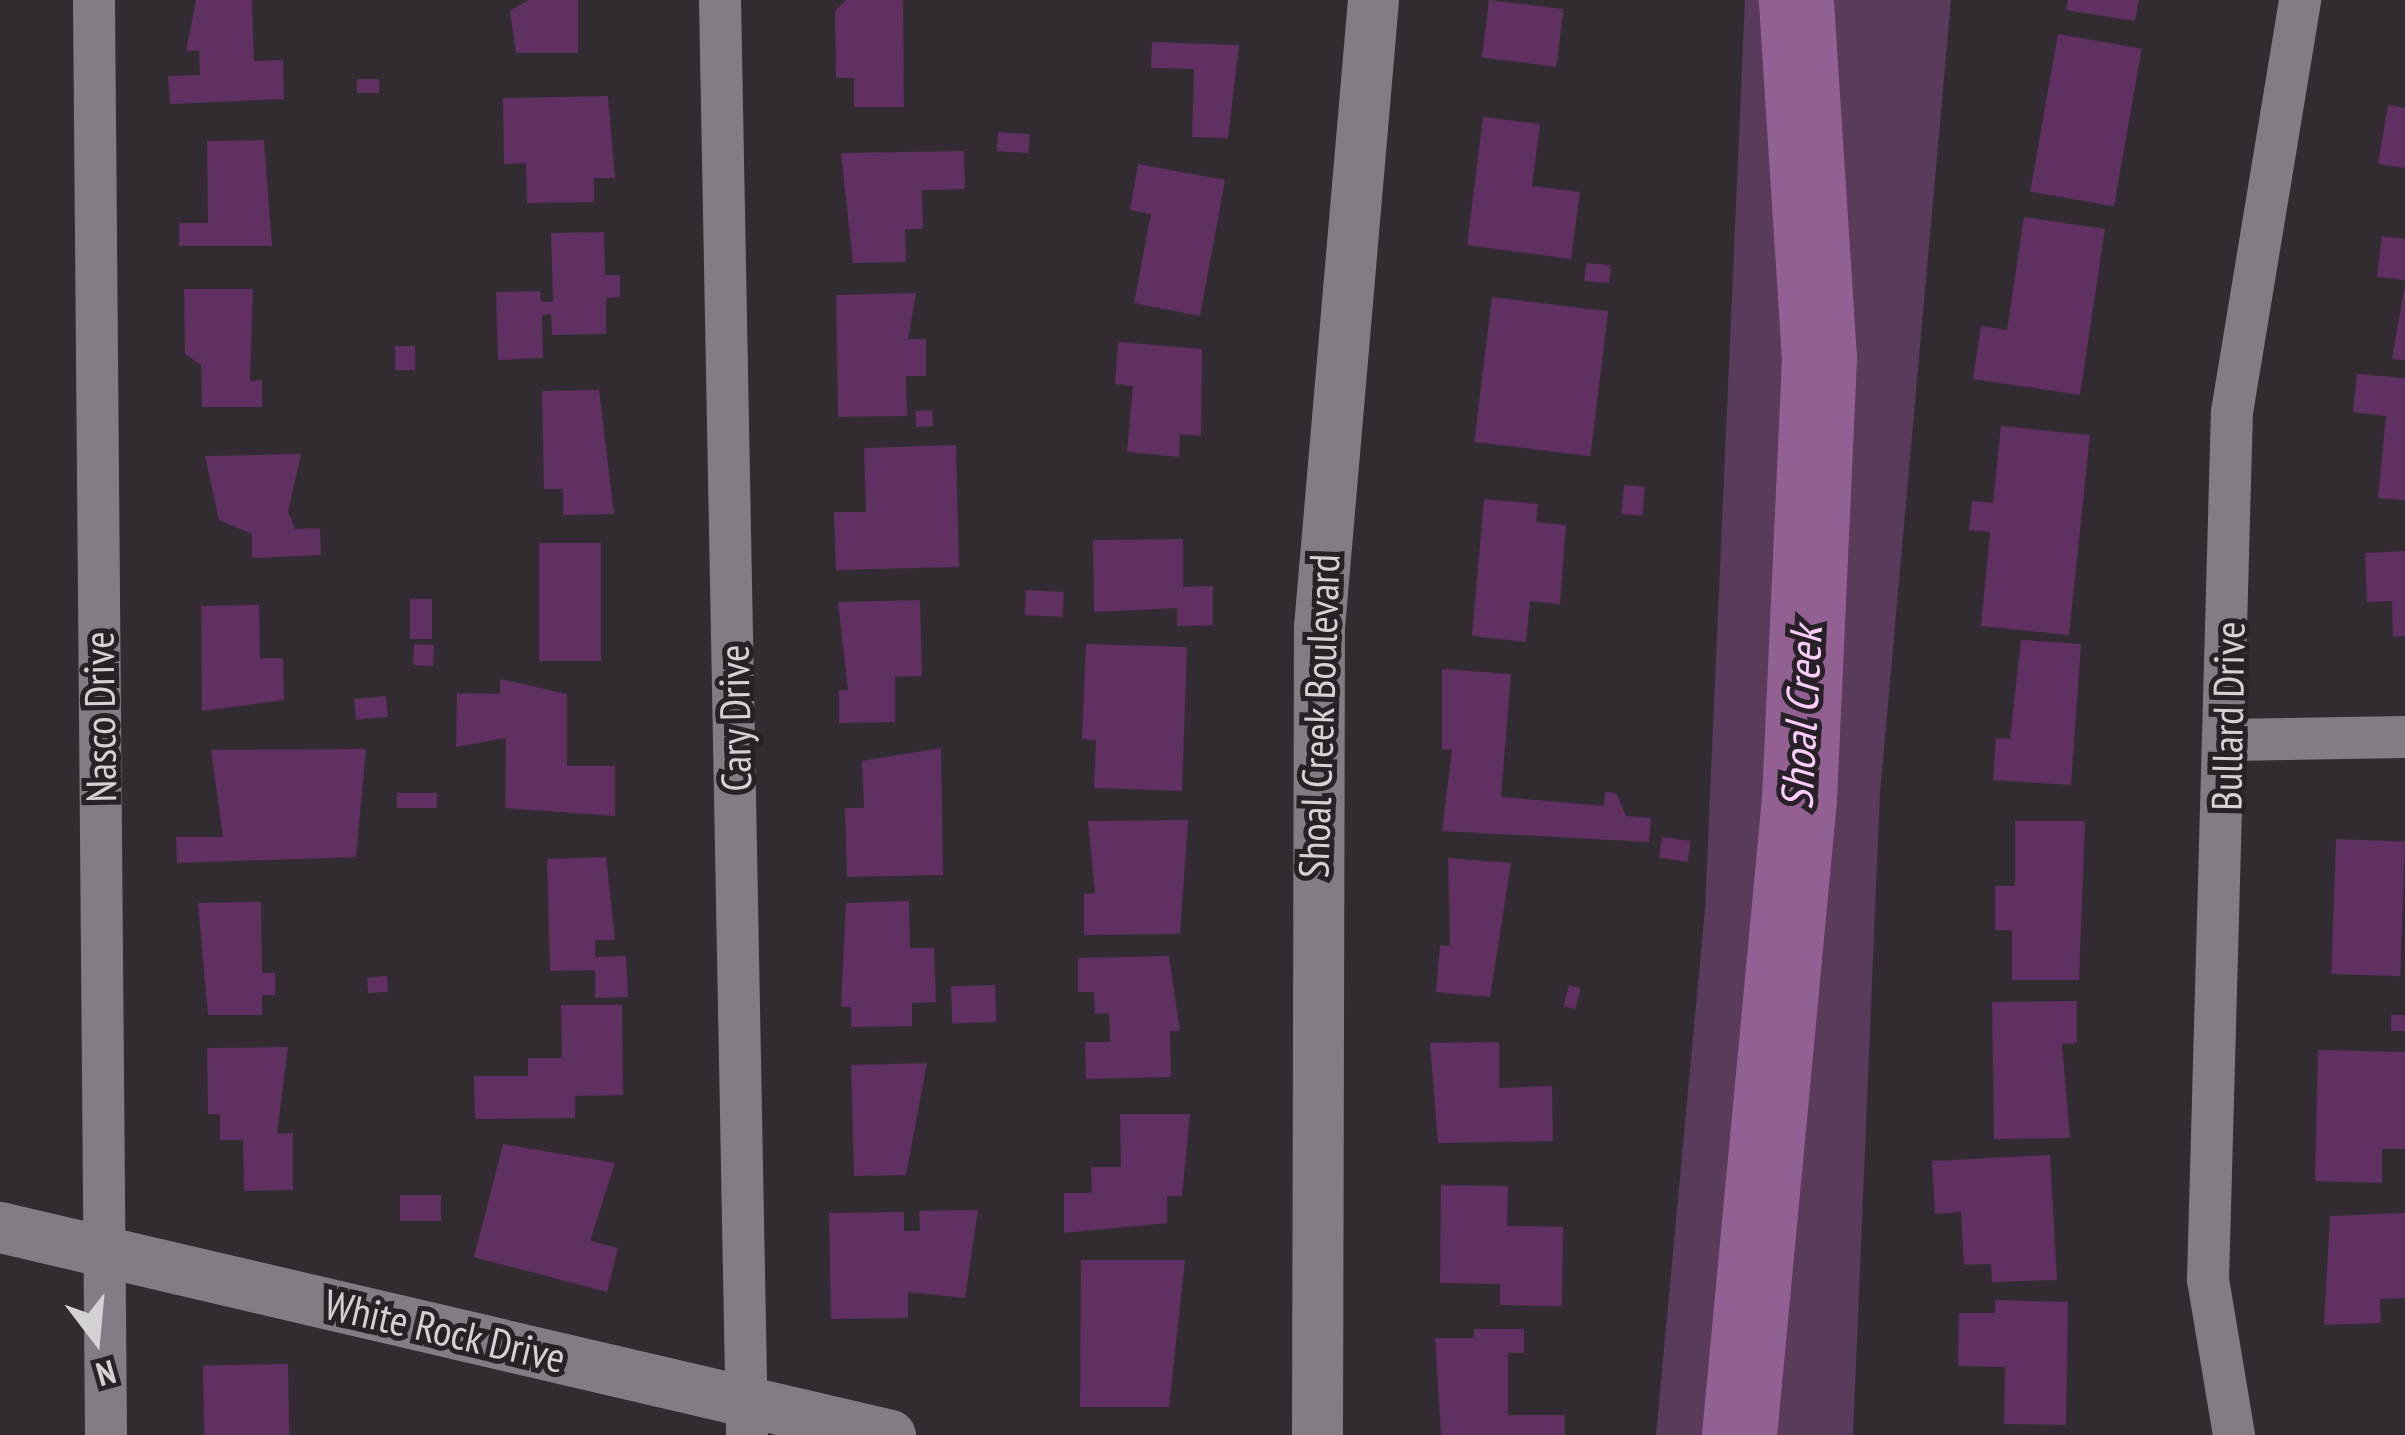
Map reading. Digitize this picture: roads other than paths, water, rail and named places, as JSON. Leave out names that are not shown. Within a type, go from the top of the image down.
[{"type":"street","name":"Nasco Drive","points":[[94,0],[106,1435]]},
{"type":"street","name":"Cary Drive","points":[[720,0],[748,1419]]},
{"type":"street","name":"Shoal Creek Boulevard","points":[[1317,1435],[1318,627],[1372,0]]},
{"type":"street","name":"Bullard Drive","points":[[2234,1435],[2208,1280],[2229,740],[2232,412],[2300,0]]},
{"type":"street","points":[[2229,740],[2405,737]]},
{"type":"street","name":"White Rock Drive","points":[[0,1227],[748,1419],[890,1435]]},
{"type":"waterway","name":"Shoal Creek","points":[[1739,1435],[1799,799],[1819,358],[1796,0]]}]
